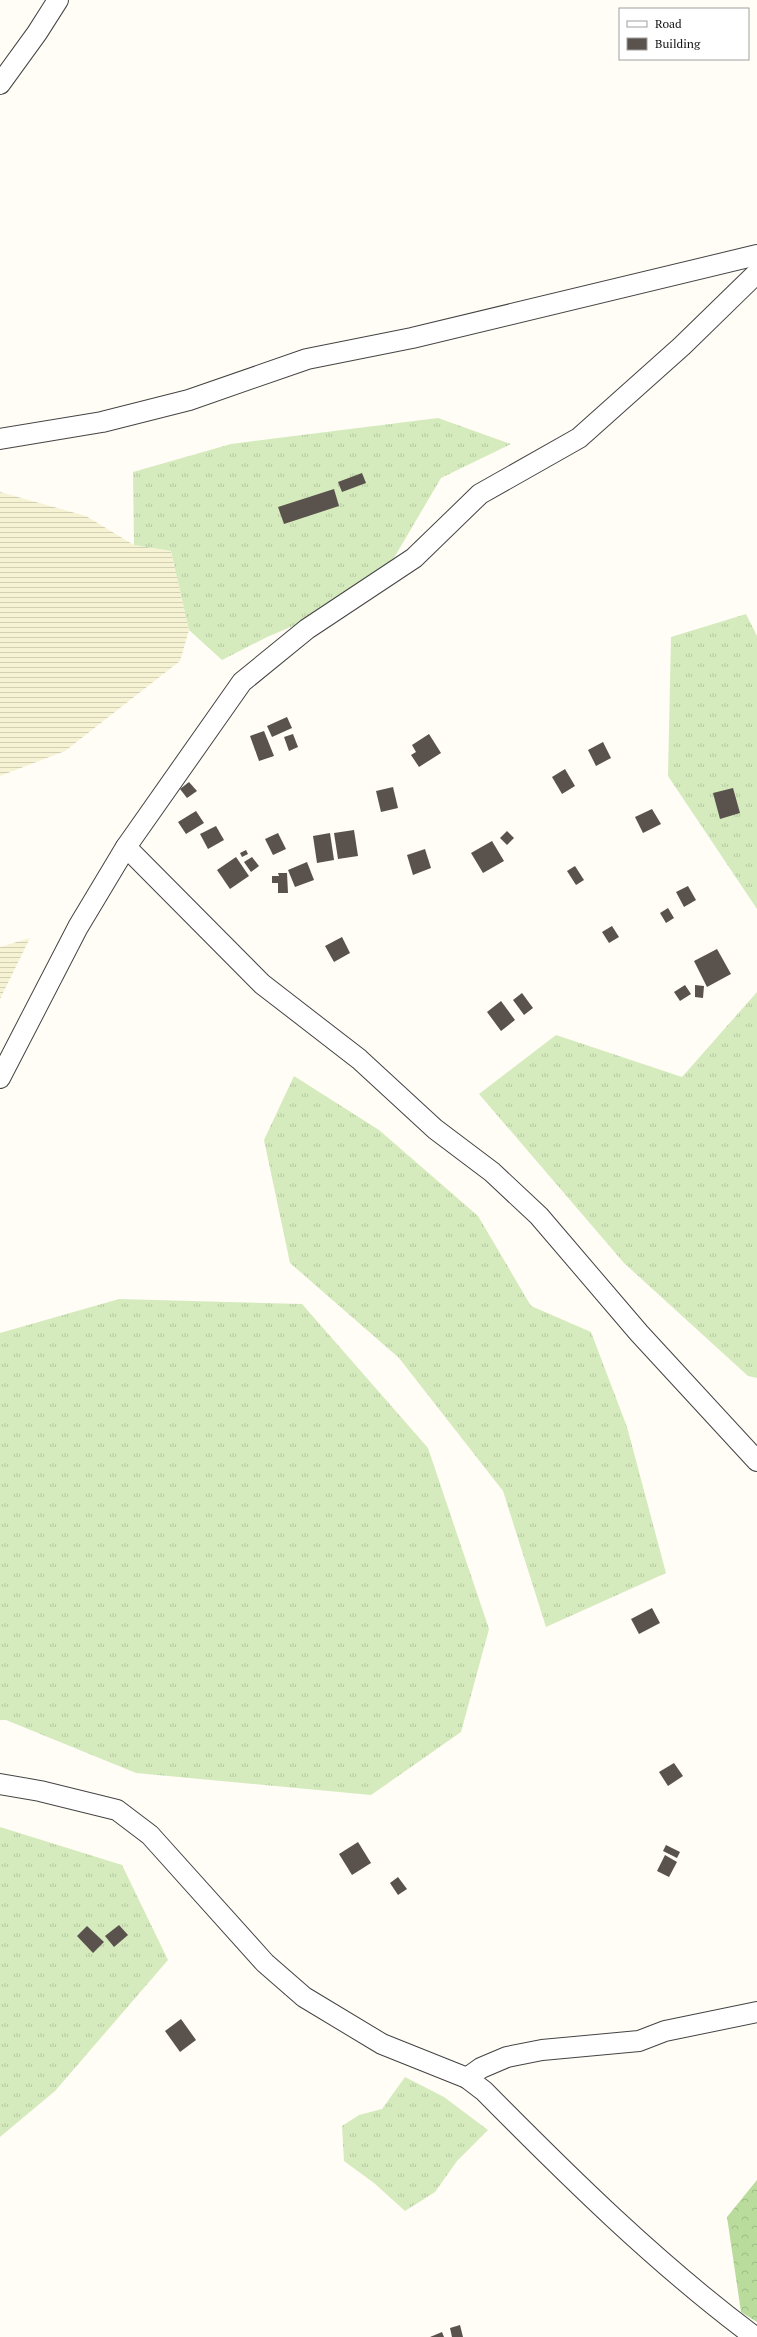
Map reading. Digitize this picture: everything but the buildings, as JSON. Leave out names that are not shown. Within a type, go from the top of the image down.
[{"type":"street","points":[[0,84],[37,33],[58,0]]},
{"type":"street","points":[[0,439],[102,422],[189,400],[307,359],[412,338],[757,255]]},
{"type":"street","points":[[0,1078],[78,927],[126,847],[242,682],[307,629],[414,558],[480,494],[579,438],[682,346],[757,273]]},
{"type":"street","points":[[126,847],[262,984],[359,1059],[435,1129],[492,1172],[539,1216],[639,1333],[757,1461]]},
{"type":"street","points":[[0,1784],[40,1790],[117,1810],[150,1835],[265,1963],[304,1997],[382,2044],[467,2078],[484,2091],[603,2207],[719,2310],[754,2337]]},
{"type":"street","points":[[467,2078],[482,2068],[507,2057],[542,2050],[639,2041],[665,2031],[757,2012]]},
{"type":"shaded area","points":[[0,492],[86,516],[134,545],[171,551],[189,630],[180,661],[65,751],[0,776]]},
{"type":"shaded area","points":[[30,938],[0,999],[0,947]]},
{"type":"green space","points":[[438,418],[511,444],[441,478],[391,563],[312,618],[267,637],[222,660],[189,630],[171,551],[134,545],[133,472],[231,444]]},
{"type":"green space","points":[[746,614],[757,636],[757,909],[668,776],[671,637]]},
{"type":"green space","points":[[757,992],[757,1378],[748,1376],[624,1263],[479,1094],[556,1035],[682,1077]]},
{"type":"green space","points":[[294,1076],[379,1130],[478,1216],[531,1306],[591,1332],[627,1427],[666,1573],[546,1627],[503,1491],[399,1358],[290,1263],[264,1140]]},
{"type":"green space","points":[[119,1299],[302,1304],[428,1448],[489,1629],[461,1732],[371,1795],[136,1773],[6,1720],[0,1720],[0,1333]]},
{"type":"green space","points":[[0,1827],[122,1865],[168,1960],[55,2091],[0,2137]]},
{"type":"green space","points":[[405,2077],[444,2097],[488,2130],[457,2161],[435,2192],[405,2211],[374,2183],[344,2161],[342,2126],[359,2115],[382,2109]]},
{"type":"green space","points":[[757,2180],[757,2322],[741,2312],[727,2217]]}]
